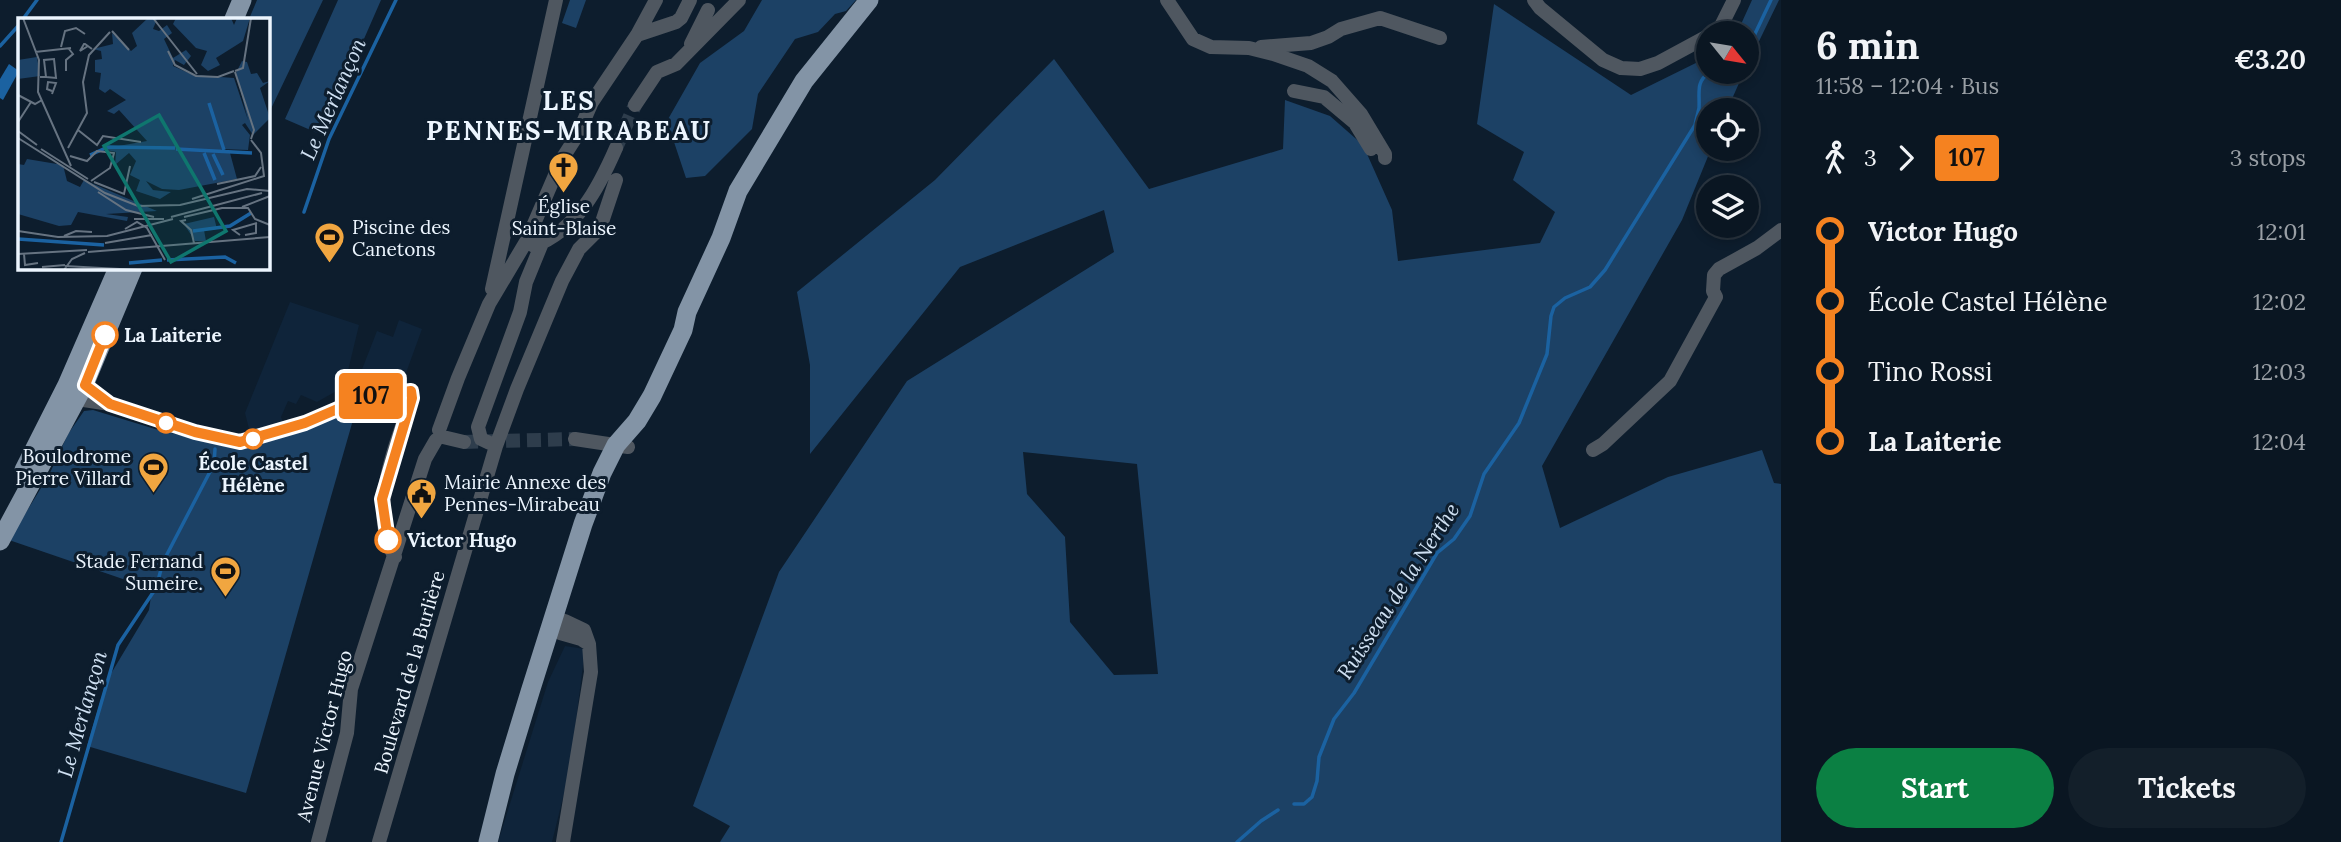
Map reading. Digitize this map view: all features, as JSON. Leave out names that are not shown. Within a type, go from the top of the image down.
[{"type":"main road","points":[[234,18],[242,0]]},
{"type":"main road","points":[[559,628],[560,600],[583,524],[622,446],[652,396],[721,238],[738,191],[790,101],[869,0]]},
{"type":"main road","points":[[0,519],[76,390],[117,270]]},
{"type":"main road","points":[[0,541],[76,390],[132,270]]},
{"type":"main road","points":[[488,842],[559,628],[610,491],[622,446]]},
{"type":"street","points":[[489,304],[556,0]]},
{"type":"street","points":[[489,304],[527,240],[562,159],[578,134],[592,102],[637,35],[656,0]]},
{"type":"street","points":[[637,35],[676,22],[690,0]]},
{"type":"street","points":[[635,105],[653,75],[661,69],[673,66],[739,0]]},
{"type":"street","points":[[1167,0],[1193,39],[1211,47],[1249,48],[1311,43],[1341,29],[1380,18],[1440,38]]},
{"type":"street","points":[[1534,0],[1603,60],[1621,68],[1640,69],[1696,43]]},
{"type":"street","points":[[1723,21],[1734,0]]},
{"type":"street","points":[[690,49],[693,37],[708,10]]},
{"type":"street","points":[[1249,48],[1308,66],[1332,81],[1361,114],[1385,153],[1385,158],[1381,160],[1355,123],[1324,97],[1294,91]]},
{"type":"street","points":[[489,304],[498,296],[535,245],[565,228],[579,214],[601,182],[615,148]]},
{"type":"street","name":"Boulevard de la Burlière","points":[[379,842],[496,446],[562,281],[579,249],[600,228],[616,180]]},
{"type":"street","points":[[1593,450],[1603,444],[1670,381],[1716,297],[1713,291],[1714,275],[1781,230]]},
{"type":"street","points":[[496,446],[484,443],[478,427],[520,312],[526,282],[542,243]]},
{"type":"street","name":"Avenue Victor Hugo","points":[[318,842],[347,733],[351,689],[425,459],[439,436],[458,378],[489,304]]},
{"type":"street","points":[[76,390],[195,432],[240,442],[305,423],[363,398],[411,391],[412,398],[382,499],[390,549],[395,557]]},
{"type":"street","points":[[439,436],[464,442]]},
{"type":"street","points":[[575,439],[622,446]]},
{"type":"street","points":[[559,628],[589,644],[591,672],[563,842]]},
{"type":"shaded area","points":[[257,0],[323,0],[270,111],[270,18],[249,18]]},
{"type":"shaded area","points":[[338,0],[381,0],[322,135],[285,119]]},
{"type":"shaded area","points":[[570,0],[586,0],[576,28],[562,23]]},
{"type":"shaded area","points":[[762,0],[856,0],[846,11],[835,14],[818,32],[795,39],[758,94],[752,129],[705,176],[686,178],[667,121],[700,63],[744,31]]},
{"type":"shaded area","points":[[1752,0],[1779,0],[1759,41],[1759,21],[1742,21]]},
{"type":"shaded area","points":[[1494,4],[1631,95],[1696,63],[1696,84],[1739,84],[1732,98],[1696,98],[1696,161],[1706,161],[1700,175],[1696,175],[1696,186],[1682,220],[1542,466],[1560,528],[1668,477],[1762,450],[1774,483],[1781,484],[1781,842],[720,842],[730,826],[693,806],[779,572],[907,381],[1114,252],[1104,210],[960,267],[810,454],[810,365],[797,292],[935,180],[1054,59],[1149,189],[1283,149],[1285,100],[1330,116],[1363,145],[1392,210],[1398,261],[1540,243],[1555,212],[1513,180],[1524,152],[1477,124]],"holes":[[[1023,452],[1137,464],[1158,674],[1114,675],[1070,622],[1065,537],[1027,494]]]},
{"type":"shaded area","points":[[9,64],[18,70],[3,100],[0,98],[0,79]]},
{"type":"shaded area","points":[[290,302],[359,325],[346,379],[340,389],[317,402],[301,395],[296,404],[288,401],[281,417],[284,424],[250,433],[245,413]]},
{"type":"shaded area","points":[[399,320],[422,329],[402,384],[361,393],[359,377],[377,331],[393,337]]},
{"type":"shaded area","name":"Stade Fernand Sumeire.","points":[[357,406],[246,793],[87,746],[106,682],[149,610],[152,589],[9,540],[49,475],[68,434],[84,411],[93,410],[228,447],[257,443]]},
{"type":"shaded area","points":[[565,646],[585,649],[570,769],[552,842],[498,842],[548,682]]},
{"type":"waterway","points":[[24,18],[37,0]]},
{"type":"waterway","name":"Le Merlançon","points":[[304,212],[329,139],[396,0]]},
{"type":"waterway","name":"Ruisseau de la Nerthe","points":[[1759,25],[1771,0]]},
{"type":"waterway","points":[[0,46],[18,26]]},
{"type":"waterway","name":"Ruisseau de la Nerthe","points":[[1294,804],[1304,804],[1312,797],[1317,781],[1319,757],[1334,719],[1354,693],[1437,553],[1454,539],[1470,516],[1484,474],[1519,423],[1547,354],[1554,307],[1565,298],[1590,287],[1605,270],[1695,125],[1700,84]]},
{"type":"waterway","name":"Le Merlançon","points":[[61,842],[118,645],[156,588],[163,562],[214,464],[215,449]]},
{"type":"waterway","name":"Ruisseau de la Nerthe","points":[[1237,842],[1278,810]]},
{"type":"tunnel","points":[[616,148],[635,105]]},
{"type":"tunnel","points":[[464,442],[575,439]]},
{"type":"bus line","name":"107","points":[[105,335],[85,385],[110,404],[195,432],[229,440],[240,442],[305,423],[363,398],[411,391],[412,398],[382,499],[388,540]]},
{"type":"place","name":"Église Saint-Blaise","points":[[564,194]]},
{"type":"place","name":"Piscine des Canetons","points":[[329,265]]},
{"type":"place","name":"La Laiterie","points":[[105,335]]},
{"type":"place","name":"École Castel Hélène","points":[[253,439]]},
{"type":"place","name":"Boulodrome Pierre Villard","points":[[154,494]]},
{"type":"place","name":"Mairie Annexe des Pennes-Mirabeau","points":[[421,520]]},
{"type":"place","name":"Victor Hugo","points":[[388,540]]},
{"type":"place","name":"Stade Fernand Sumeire.","points":[[226,599]]},
{"type":"district","name":"LES PENNES-MIRABEAU","points":[[569,115]]}]
